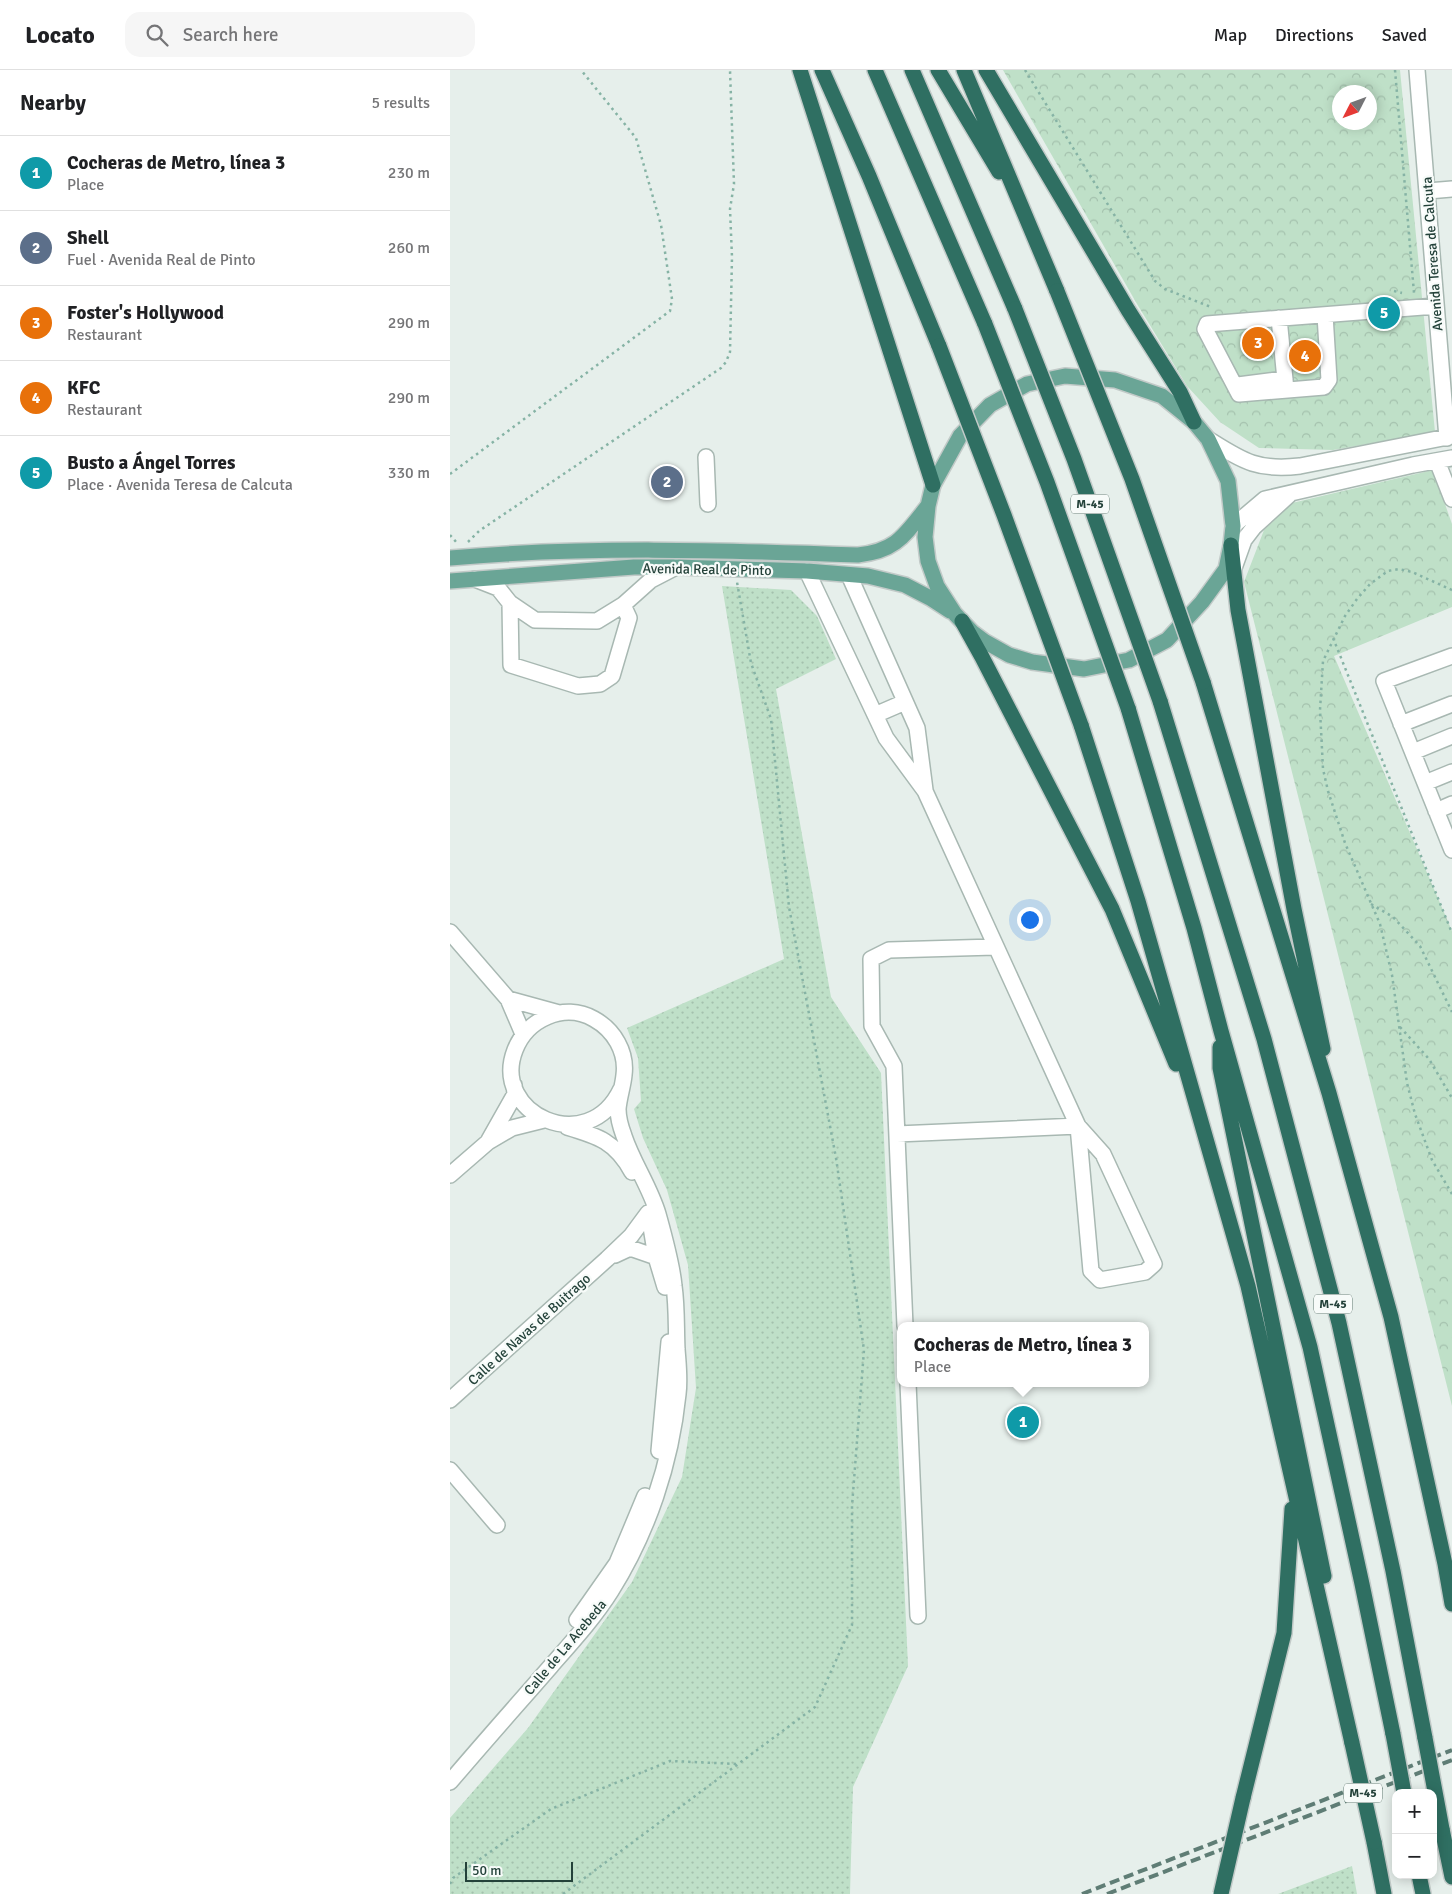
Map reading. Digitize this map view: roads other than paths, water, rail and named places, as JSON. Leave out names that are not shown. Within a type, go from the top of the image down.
[{"type":"highway","points":[[800,70],[933,485]]},
{"type":"highway","points":[[822,70],[869,176],[939,346],[1004,515],[1081,725],[1138,900],[1248,1286],[1347,1718]]},
{"type":"highway","name":"M-45","points":[[875,70],[985,324],[1047,482],[1128,708],[1194,928],[1310,1348],[1362,1584],[1403,1789]]},
{"type":"highway","name":"M-45","points":[[912,70],[1014,309],[1074,458],[1160,701],[1264,1039],[1339,1323],[1393,1571],[1452,1877]]},
{"type":"highway","points":[[938,70],[1029,222]]},
{"type":"highway","points":[[964,70],[1029,222],[1132,479],[1203,682],[1329,1093],[1391,1317],[1452,1604]]},
{"type":"highway","points":[[986,70],[1128,310],[1180,392],[1194,422]]},
{"type":"highway","points":[[1232,545],[1238,610],[1294,909],[1322,1034],[1329,1093]]},
{"type":"highway","points":[[958,618],[982,657],[1112,909],[1203,1130]]},
{"type":"highway","points":[[1221,1031],[1220,1068],[1278,1345],[1348,1698],[1347,1718]]},
{"type":"highway","points":[[1222,1894],[1243,1798],[1284,1633],[1293,1488]]},
{"type":"highway","name":"M-45","points":[[1347,1718],[1384,1894]]},
{"type":"highway","points":[[1420,1879],[1423,1894]]},
{"type":"main road","points":[[1065,376],[1115,380],[1162,396],[1194,422],[1208,440],[1228,481],[1233,526],[1232,545],[1226,569],[1202,602],[1167,640],[1129,660],[1084,669],[1032,662],[1009,655],[972,632],[958,618],[937,586],[928,561],[925,537],[928,506],[933,485],[960,436],[990,405],[1028,384],[1065,376]]},
{"type":"main road","name":"Avenida Real de Pinto","points":[[450,558],[571,550],[634,549],[864,554],[882,551],[891,547],[928,506]]},
{"type":"main road","name":"Avenida Real de Pinto","points":[[450,580],[634,567],[848,574],[868,576],[905,585],[930,598],[958,618]]},
{"type":"street","name":"Avenida Teresa de Calcuta","points":[[1417,70],[1436,306],[1449,437]]},
{"type":"street","points":[[1428,192],[1452,189]]},
{"type":"street","points":[[1325,314],[1329,380],[1324,387],[1285,384],[1234,386],[1205,329],[1207,324],[1325,314],[1436,306]]},
{"type":"street","points":[[1279,318],[1285,384]]},
{"type":"street","points":[[1208,440],[1240,460],[1256,466],[1280,468],[1300,466],[1449,437]]},
{"type":"street","points":[[706,456],[708,504]]},
{"type":"street","points":[[1233,526],[1265,499],[1445,460],[1452,499]]},
{"type":"street","points":[[1234,568],[1244,540],[1254,527],[1292,492]]},
{"type":"street","points":[[474,579],[498,588],[510,603],[535,620],[597,620],[624,606],[651,580],[676,567]]},
{"type":"street","points":[[807,572],[886,738],[925,791],[1078,1126],[1103,1154],[1154,1264],[1145,1272],[1100,1280],[1092,1271],[1078,1126]]},
{"type":"street","points":[[848,574],[917,728],[925,791]]},
{"type":"street","points":[[510,603],[511,665],[578,686],[600,684],[612,676],[629,618],[624,606]]},
{"type":"street","points":[[1451,845],[1384,682],[1452,656]]},
{"type":"street","points":[[875,715],[905,702]]},
{"type":"street","points":[[1401,724],[1452,704]]},
{"type":"street","points":[[1412,752],[1452,736]]},
{"type":"street","points":[[1425,784],[1452,772]]},
{"type":"street","points":[[1436,811],[1452,804]]},
{"type":"street","points":[[450,932],[508,999],[523,1034]]},
{"type":"street","points":[[905,1322],[894,1066],[872,1026],[871,959],[890,950],[995,947]]},
{"type":"street","points":[[450,949],[467,951]]},
{"type":"street","points":[[508,999],[559,1013]]},
{"type":"street","points":[[488,1142],[515,1094],[513,1082],[512,1068],[514,1051],[523,1034],[534,1024],[546,1016],[574,1012],[588,1016],[601,1023],[613,1034],[621,1047],[624,1061],[624,1076],[621,1089],[606,1111],[591,1121],[576,1125],[561,1125],[544,1120],[530,1110],[519,1097],[513,1082]]},
{"type":"street","name":"Calle de La Acebeda","points":[[450,1782],[583,1630],[611,1592],[642,1535],[665,1469],[679,1392],[674,1284],[657,1211],[624,1136],[618,1112],[621,1089]]},
{"type":"street","points":[[450,1175],[488,1142],[512,1128],[544,1120]]},
{"type":"street","name":"Calle de La Acebeda","points":[[450,1766],[575,1623],[617,1563],[658,1466],[670,1329],[664,1283],[656,1257],[648,1213],[633,1174],[624,1158],[604,1139],[561,1125]]},
{"type":"street","points":[[897,1134],[1078,1126]]},
{"type":"street","name":"Calle de Navas de Buitrago","points":[[450,1400],[632,1236],[648,1213]]},
{"type":"street","name":"Calle de Navas de Buitrago","points":[[607,1259],[630,1248],[656,1257]]},
{"type":"street","points":[[908,1387],[918,1616]]},
{"type":"street","points":[[450,1470],[497,1525]]},
{"type":"railway","points":[[1082,1894],[1452,1750]]},
{"type":"railway","points":[[1107,1894],[1452,1760]]},
{"type":"place","name":"Busto a Ángel Torres","points":[[1384,313]]},
{"type":"place","name":"Foster's Hollywood","points":[[1258,343]]},
{"type":"place","name":"KFC","points":[[1305,356]]},
{"type":"place","name":"Shell","points":[[667,482]]},
{"type":"place","name":"Cocheras de Metro, línea 3","points":[[1023,1422]]}]
